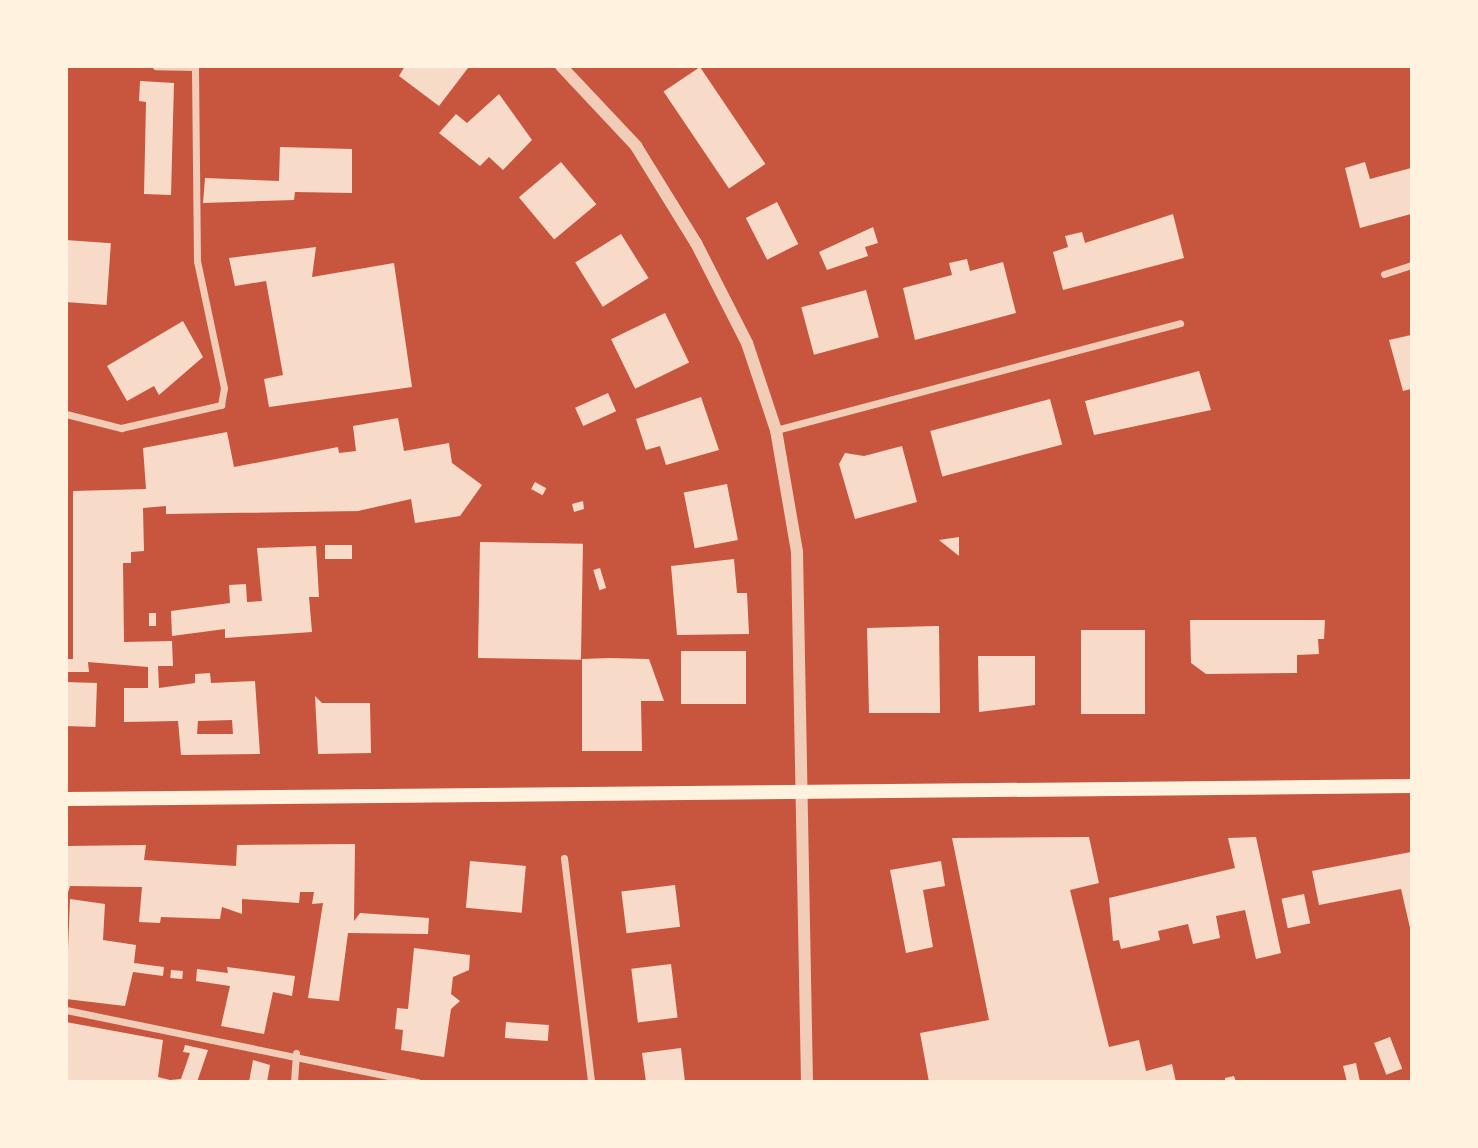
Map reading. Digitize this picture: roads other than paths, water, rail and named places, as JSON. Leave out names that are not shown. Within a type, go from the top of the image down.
[{"type":"main road","points":[[66,799],[1412,786]]},
{"type":"street","points":[[66,414],[121,428],[221,405],[224,388],[198,261],[195,67],[156,66]]},
{"type":"street","points":[[561,66],[636,146],[696,243],[747,342],[776,430],[797,552],[807,1082]]},
{"type":"street","points":[[1384,274],[1412,265]]},
{"type":"street","points":[[776,430],[1180,323]]},
{"type":"street","points":[[564,858],[591,1082]]},
{"type":"street","points":[[66,1010],[296,1054],[418,1082]]},
{"type":"street","points":[[294,1082],[296,1054]]}]
